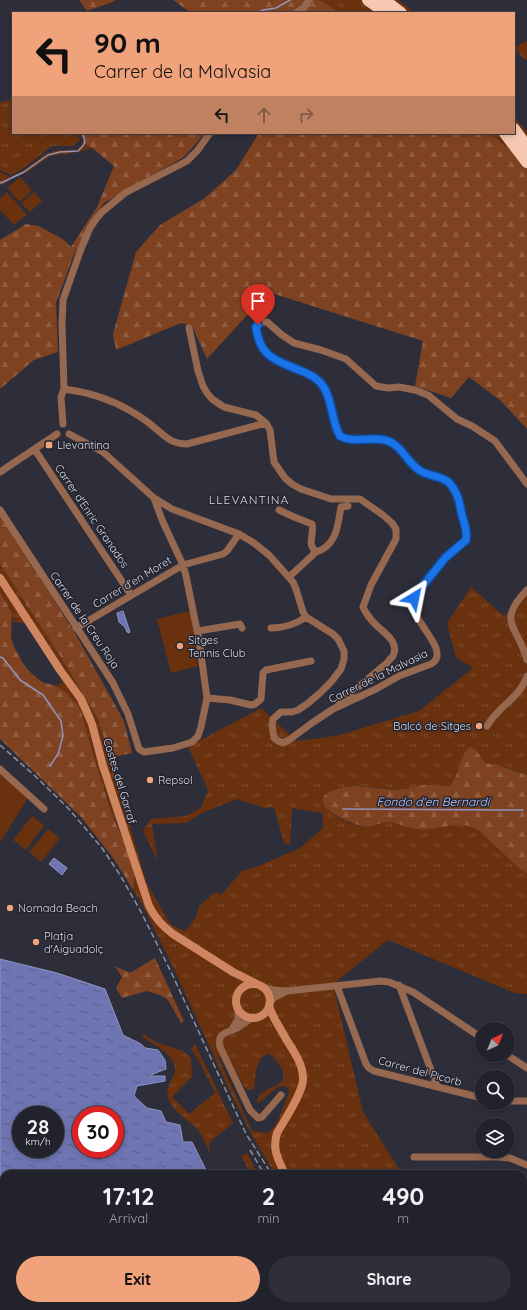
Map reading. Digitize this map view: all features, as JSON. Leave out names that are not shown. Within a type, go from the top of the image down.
[{"type":"highway","points":[[368,0],[385,12]]},
{"type":"highway","points":[[384,0],[400,12]]},
{"type":"highway","points":[[515,130],[527,147]]},
{"type":"highway","points":[[506,134],[527,162]]},
{"type":"main road","name":"Costes del Garraf","points":[[0,578],[60,670],[81,699],[86,710],[152,912],[166,929],[233,972],[260,986]]},
{"type":"main road","points":[[233,972],[237,984],[236,1002],[238,1008],[244,1015],[271,1021],[276,1025],[297,1058],[301,1069],[303,1078],[299,1094],[277,1133],[275,1150],[283,1170]]},
{"type":"main road","points":[[237,995],[240,990],[250,984],[260,986],[268,994],[269,1005],[276,1025]]},
{"type":"main road","points":[[256,1017],[264,1013],[269,1005]]},
{"type":"street","points":[[298,12],[304,8],[309,0]]},
{"type":"street","points":[[63,424],[61,397],[64,389],[62,324],[63,300],[90,228],[102,212],[125,193],[187,161],[197,151],[209,134]]},
{"type":"street","name":"Carrer de la Malvasia","points":[[306,617],[333,634],[342,645],[344,658],[341,669],[320,694],[298,710],[292,712],[281,712],[273,719],[272,725],[274,738],[283,743],[290,740],[333,709],[376,689],[399,676],[433,662],[437,658],[438,654],[434,643],[413,607],[414,598],[445,558],[466,540],[467,530],[457,493],[447,481],[420,471],[398,447],[392,443],[384,440],[353,439],[340,436],[323,386],[310,375],[285,364],[267,354],[262,349],[256,327],[260,322],[267,322],[294,343],[321,350],[346,359],[376,386],[388,388],[400,387],[415,390],[428,395],[457,419],[472,426],[495,441],[527,484]]},
{"type":"street","points":[[189,328],[198,371],[207,393],[224,407],[256,415],[266,423],[270,430],[274,462],[279,471],[292,484],[301,489],[331,499],[360,499],[383,515],[396,528],[396,539],[371,585],[363,607],[366,614],[375,625],[393,641],[393,655],[386,663],[333,709]]},
{"type":"street","points":[[64,389],[81,391],[129,410],[167,438],[178,443],[187,444],[266,423]]},
{"type":"street","points":[[57,434],[62,438],[69,434],[69,427],[63,424]]},
{"type":"street","points":[[57,434],[57,428],[59,425],[63,424]]},
{"type":"street","points":[[0,472],[57,434]]},
{"type":"street","points":[[69,434],[103,452],[154,498],[172,509],[238,534],[254,543],[269,555],[289,578],[296,589],[306,617],[298,623],[271,628]]},
{"type":"street","name":"Carrer d'Enric Granados","points":[[34,450],[132,595]]},
{"type":"street","points":[[154,498],[162,520],[183,565],[186,576],[198,631],[204,671],[206,698],[230,700],[251,705],[255,704],[261,699],[263,673],[266,670],[311,660]]},
{"type":"street","points":[[289,578],[335,536],[341,507],[348,506]]},
{"type":"street","name":"Carrer de la Creu Roja","points":[[0,510],[113,683],[128,714],[139,749],[144,752],[152,752],[184,746],[192,742],[198,736],[201,727],[206,698]]},
{"type":"street","points":[[280,510],[312,524],[313,527],[310,545],[316,552]]},
{"type":"street","name":"Carrer d'en Moret","points":[[76,628],[183,565],[223,554],[227,551],[238,534]]},
{"type":"street","points":[[527,590],[513,607],[510,615],[511,625],[527,660]]},
{"type":"street","points":[[198,631],[240,624],[242,628]]},
{"type":"street","points":[[487,726],[496,714],[519,691],[527,676]]},
{"type":"street","points":[[0,769],[44,809]]},
{"type":"street","points":[[260,986],[273,990],[287,991],[381,981],[389,982],[413,992],[475,1033]]},
{"type":"street","points":[[399,985],[437,1086]]},
{"type":"street","name":"Carrer del Picorb","points":[[337,986],[366,1064],[369,1068],[374,1071],[475,1096]]},
{"type":"street","points":[[269,1005],[275,997],[287,991]]},
{"type":"street","points":[[232,1030],[238,1019],[238,1008]]},
{"type":"street","points":[[256,1017],[221,1036],[220,1047],[250,1110],[258,1118],[262,1117],[281,1095]]},
{"type":"street","points":[[515,1060],[527,1068]]},
{"type":"street","points":[[515,1101],[527,1101]]},
{"type":"street","points":[[414,1157],[498,1157],[510,1158],[527,1165]]},
{"type":"green space","points":[[79,0],[116,0],[87,11]]},
{"type":"green space","points":[[173,0],[319,0],[337,11],[370,12],[190,12]]},
{"type":"green space","points":[[319,0],[398,0],[414,12],[370,12],[337,11]]},
{"type":"green space","points":[[527,41],[527,60],[522,57],[515,49],[515,47]]},
{"type":"green space","points":[[12,99],[12,134],[77,134],[80,140],[73,146],[52,146],[21,170],[11,175],[0,170],[0,102]]},
{"type":"green space","points":[[515,117],[527,132],[527,153],[504,145],[492,134],[515,134]]},
{"type":"green space","points":[[80,134],[204,134],[184,157],[104,203],[92,220],[73,257],[56,303],[58,352],[34,360],[0,389],[0,240],[26,224],[39,226],[64,240],[71,247],[97,207],[114,166],[92,148],[83,143]]},
{"type":"green space","points":[[258,134],[492,134],[504,145],[527,153],[527,429],[501,401],[469,377],[451,398],[415,386],[423,341],[268,292],[207,359],[192,326],[181,323],[116,350],[113,334],[136,252],[160,225],[205,198],[236,170]]},
{"type":"green space","points":[[83,143],[92,148],[79,152],[50,156],[26,173],[13,178],[3,185],[0,184],[0,172],[10,177],[23,171],[47,153],[59,150],[77,150]]},
{"type":"green space","points":[[20,177],[32,190],[20,202],[7,188]]},
{"type":"green space","points":[[7,192],[27,215],[14,225],[0,210],[0,199]]},
{"type":"green space","points":[[34,192],[42,201],[30,212],[21,203]]},
{"type":"green space","points":[[0,514],[75,633],[124,721],[132,753],[110,758],[98,719],[62,659],[0,564]]},
{"type":"green space","points":[[0,564],[62,659],[98,719],[147,884],[171,925],[185,931],[195,919],[200,905],[216,892],[221,895],[242,871],[259,866],[299,849],[323,828],[322,813],[292,808],[290,845],[284,843],[274,807],[264,808],[237,799],[202,813],[186,823],[152,824],[158,861],[143,831],[151,819],[186,816],[201,808],[208,790],[188,747],[261,708],[296,741],[336,736],[419,711],[473,668],[456,658],[447,623],[471,587],[504,616],[527,594],[527,775],[488,763],[481,758],[478,753],[461,761],[457,777],[450,786],[440,787],[422,785],[397,790],[360,786],[332,791],[323,803],[342,819],[355,825],[367,827],[388,822],[422,829],[453,825],[466,825],[472,827],[478,830],[520,869],[527,873],[527,994],[515,993],[388,940],[333,984],[363,1112],[399,1170],[273,1170],[253,1137],[232,1096],[175,971],[142,904],[133,890],[135,880],[124,840],[112,813],[95,762],[81,711],[64,691],[56,686],[63,682],[25,623],[13,622],[12,613],[0,593]],"holes":[[[227,1054],[244,1087],[248,1090],[253,1090],[254,1088],[258,1063],[264,1056],[268,1054],[272,1056],[280,1066],[283,1079],[263,1093],[259,1097],[257,1103],[281,1086],[285,1086],[289,1089],[289,1091],[279,1119],[268,1133],[252,1131],[218,1057]]]},
{"type":"green space","points":[[0,592],[12,613],[11,637],[14,647],[24,665],[42,682],[56,686],[64,691],[75,702],[81,711],[111,811],[131,860],[134,880],[133,890],[114,859],[81,817],[0,739]]},
{"type":"green space","name":"Sitges Tennis Club","points":[[190,611],[196,638],[194,639],[197,652],[195,653],[198,666],[171,673],[157,619]]},
{"type":"green space","points":[[470,747],[477,752],[486,763],[495,764],[527,775],[527,873],[520,869],[478,830],[470,827],[455,825],[431,829],[415,829],[389,822],[368,827],[350,822],[336,815],[325,807],[323,803],[323,797],[331,791],[339,788],[358,786],[395,790],[423,785],[443,787],[450,786],[456,776],[463,756]]},
{"type":"green space","points":[[0,773],[28,798],[0,842]]},
{"type":"green space","points":[[32,816],[44,825],[26,850],[13,840]]},
{"type":"green space","points":[[48,829],[60,838],[41,862],[29,852]]},
{"type":"green space","points":[[155,958],[184,1021],[181,1023],[168,1000],[160,995],[147,991],[122,998],[116,988],[122,977],[115,966],[130,973]]},
{"type":"green space","points":[[144,1034],[156,1042],[183,1051],[191,1058],[192,1077],[172,1097],[189,1114],[215,1093],[198,1059],[191,1049],[195,1044],[233,1123],[209,1143],[210,1153],[199,1131],[176,1111],[171,1104],[168,1096],[168,1089],[174,1074],[175,1068],[173,1062],[164,1051],[142,1037]]},
{"type":"green space","points":[[247,1153],[256,1170],[249,1170],[241,1156]]},
{"type":"water","points":[[123,611],[130,632],[129,633],[119,622],[117,613]]},
{"type":"water","points":[[54,858],[67,868],[62,875],[49,864]]},
{"type":"water","points":[[0,959],[57,973],[105,989],[123,1035],[141,1044],[145,1048],[158,1050],[165,1060],[166,1069],[151,1076],[165,1076],[165,1081],[137,1086],[134,1096],[147,1108],[161,1111],[166,1122],[180,1125],[183,1142],[192,1142],[206,1170],[0,1170]]},
{"type":"waterway","points":[[259,12],[276,8],[290,0]]},
{"type":"waterway","points":[[0,182],[1,183],[24,172],[48,155],[60,152],[78,151],[84,143],[82,134]]},
{"type":"waterway","points":[[0,657],[3,658],[20,680],[43,695],[61,721],[63,736],[58,754],[50,766]]},
{"type":"waterway","name":"Fondo d'en Bernardí","points":[[343,809],[523,810]]},
{"type":"railway","points":[[0,745],[68,808],[102,848],[120,875],[140,910],[172,974],[246,1134],[269,1170]]},
{"type":"railway","points":[[250,1150],[262,1170]]},
{"type":"place","name":"Llevantina","points":[[49,445]]},
{"type":"place","name":"Sitges Tennis Club","points":[[180,646]]},
{"type":"place","name":"Balcó de Sitges","points":[[479,726]]},
{"type":"place","name":"Repsol","points":[[150,780]]},
{"type":"place","name":"Nomada Beach","points":[[10,908]]},
{"type":"place","name":"Platja d'Aiguadolç","points":[[36,942]]},
{"type":"district","name":"LLEVANTINA","points":[[249,499]]},
{"type":"route","points":[[258,325],[256,327],[257,335],[262,349],[267,354],[310,375],[323,386],[340,436],[344,438],[364,440],[377,439],[392,443],[398,447],[420,471],[447,481],[457,493],[467,530],[466,540],[445,558],[414,598]]}]
